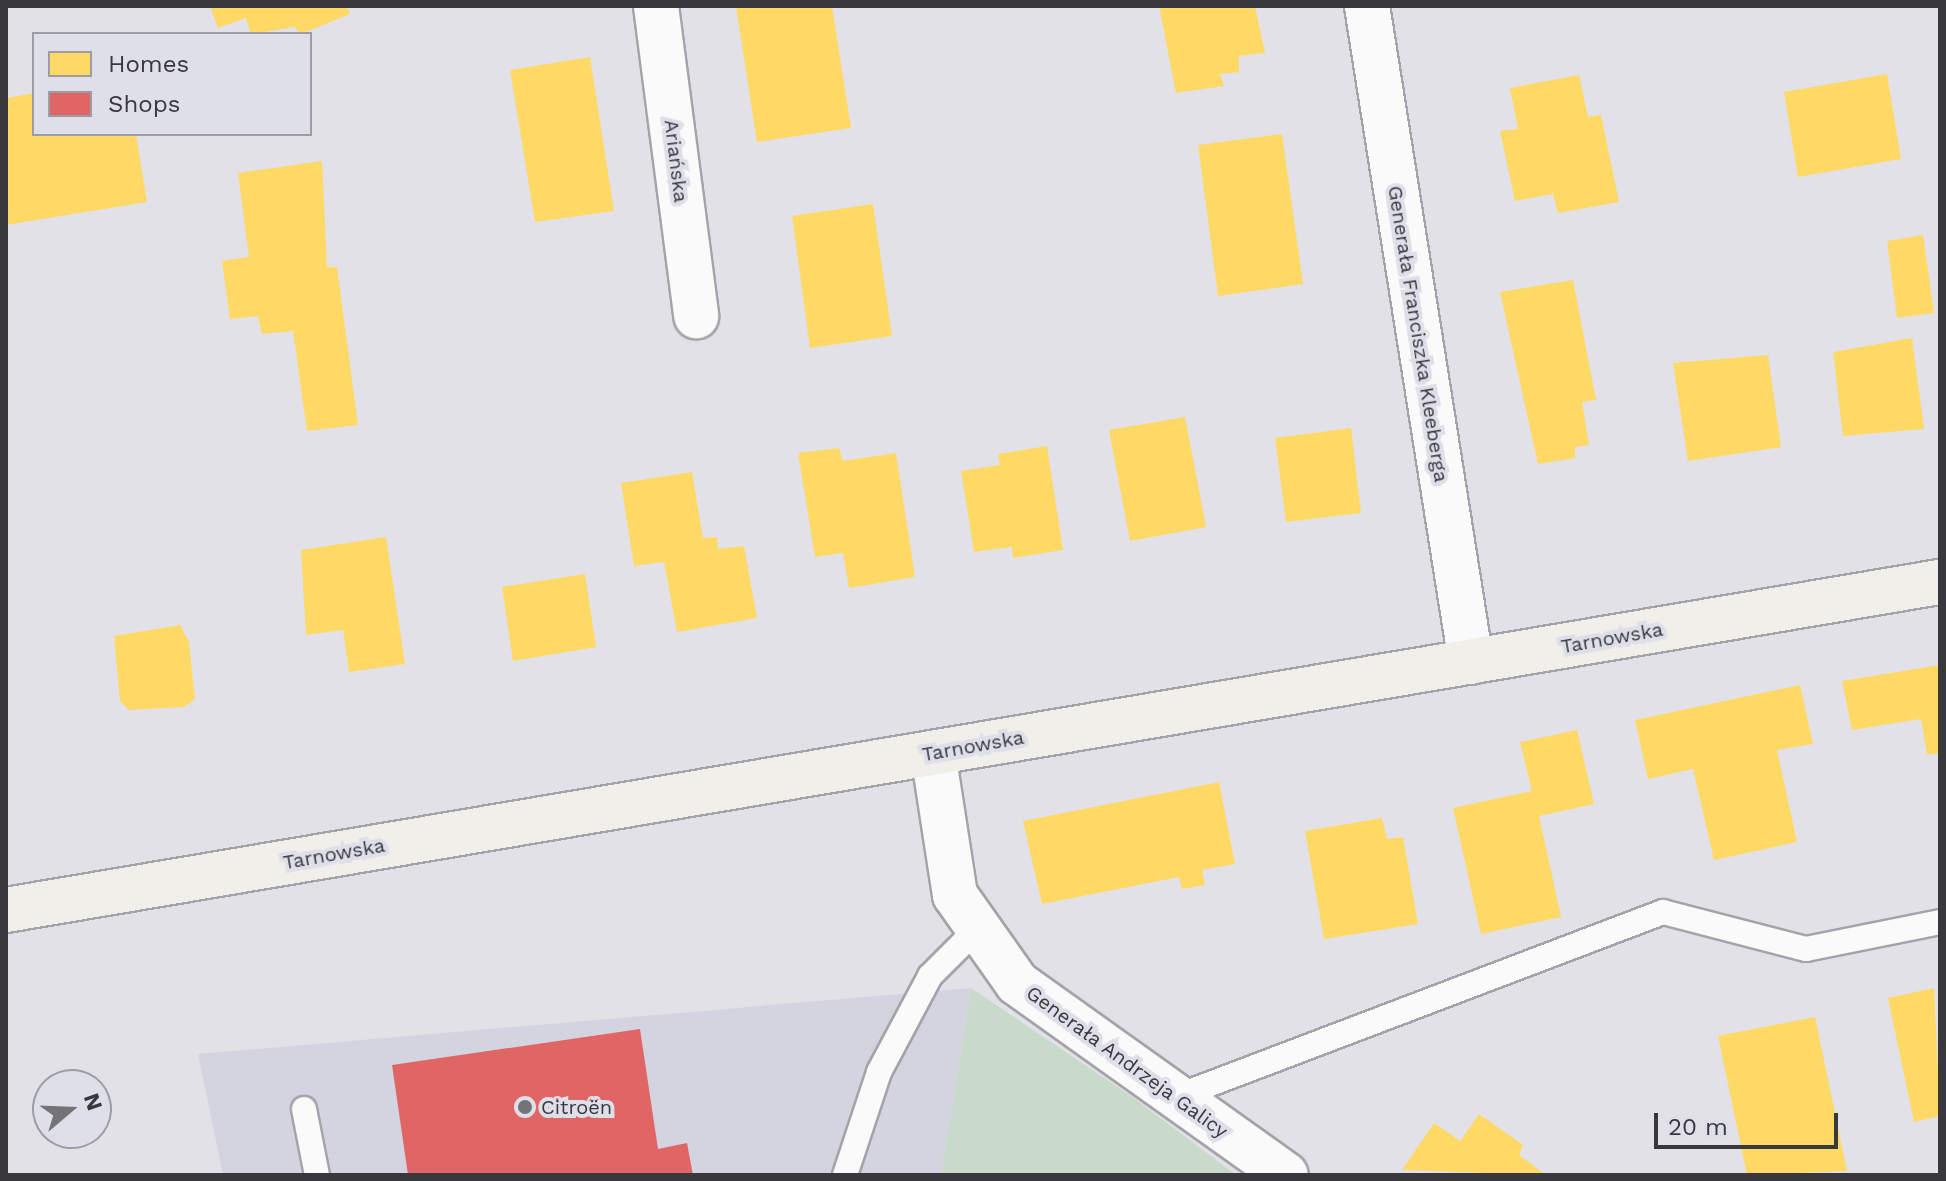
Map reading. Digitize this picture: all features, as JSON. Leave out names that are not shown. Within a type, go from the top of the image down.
[{"type":"main road","name":"Tarnowska","points":[[6,910],[1940,582]]},
{"type":"street","name":"Ariańska","points":[[656,6],[696,316]]},
{"type":"street","name":"Generała Franciszka Kleeberga","points":[[1367,6],[1471,662]]},
{"type":"street","name":"Generała Andrzeja Galicy","points":[[933,753],[955,895],[1017,983],[1286,1175]]},
{"type":"lane","points":[[1176,1097],[1663,912],[1806,949],[1940,922]]},
{"type":"lane","points":[[845,1175],[879,1072],[930,976],[978,928]]},
{"type":"lane","points":[[304,1109],[317,1175]]},
{"type":"shaded area","points":[[971,988],[941,1175],[223,1175],[198,1054]]},
{"type":"green space","points":[[971,988],[1131,1096],[1236,1175],[941,1175]]},
{"type":"building: Homes","points":[[210,6],[347,6],[350,14],[306,32],[299,32],[295,27],[250,32],[246,18],[218,28]]},
{"type":"building: Homes","points":[[832,6],[851,128],[757,142],[736,7]]},
{"type":"building: Homes","points":[[1159,6],[1255,6],[1265,53],[1239,56],[1239,72],[1220,74],[1224,86],[1176,93]]},
{"type":"building: Homes","points":[[590,57],[614,211],[535,222],[510,70]]},
{"type":"building: Homes","points":[[1887,74],[1901,159],[1798,177],[1784,92]]},
{"type":"building: Homes","points":[[1579,75],[1588,117],[1601,115],[1619,202],[1558,213],[1553,194],[1515,201],[1500,131],[1518,129],[1510,88]]},
{"type":"building: Homes","points":[[32,93],[32,136],[136,136],[147,202],[6,225],[6,98]]},
{"type":"building: Homes","points":[[1282,134],[1303,284],[1218,296],[1198,145]]},
{"type":"building: Homes","points":[[322,161],[327,267],[337,267],[358,425],[307,431],[293,331],[262,334],[258,316],[230,319],[222,261],[249,257],[238,173]]},
{"type":"building: Homes","points":[[873,204],[892,336],[810,348],[792,216]]},
{"type":"building: Homes","points":[[1923,235],[1934,313],[1897,318],[1887,241]]},
{"type":"building: Homes","points":[[1573,280],[1596,400],[1582,402],[1589,445],[1575,447],[1575,458],[1538,464],[1500,292]]},
{"type":"building: Homes","points":[[1912,338],[1924,429],[1843,436],[1833,352]]},
{"type":"building: Homes","points":[[1768,355],[1781,447],[1688,461],[1673,363]]},
{"type":"building: Homes","points":[[1185,417],[1206,527],[1130,541],[1109,430]]},
{"type":"building: Homes","points":[[1351,428],[1361,513],[1286,522],[1275,438]]},
{"type":"building: Homes","points":[[1047,446],[1063,550],[1013,558],[1012,547],[974,552],[961,471],[1000,465],[998,454]]},
{"type":"building: Homes","points":[[839,448],[843,461],[896,453],[915,577],[849,588],[843,553],[815,557],[798,453]]},
{"type":"building: Homes","points":[[692,472],[703,538],[717,537],[718,549],[744,546],[757,618],[677,632],[664,562],[634,566],[621,483]]},
{"type":"building: Homes","points":[[386,537],[405,664],[349,672],[343,630],[306,635],[301,550]]},
{"type":"building: Homes","points":[[585,574],[596,647],[513,661],[502,587]]},
{"type":"building: Homes","points":[[180,625],[189,642],[195,699],[184,707],[129,710],[120,701],[114,636]]},
{"type":"building: Homes","points":[[1940,665],[1940,753],[1927,755],[1921,719],[1852,730],[1842,681]]},
{"type":"building: Homes","points":[[1800,685],[1813,744],[1777,750],[1797,842],[1714,860],[1693,769],[1648,779],[1635,720]]},
{"type":"building: Homes","points":[[1577,730],[1594,804],[1539,816],[1561,917],[1481,934],[1453,808],[1532,791],[1520,742]]},
{"type":"building: Homes","points":[[1219,782],[1235,864],[1202,870],[1205,885],[1182,889],[1179,877],[1042,904],[1023,821]]},
{"type":"building: Homes","points":[[1382,818],[1387,839],[1403,837],[1418,924],[1324,939],[1305,831]]},
{"type":"building: Homes","points":[[1934,988],[1940,1116],[1914,1122],[1888,998]]},
{"type":"building: Homes","points":[[1815,1017],[1847,1171],[1747,1175],[1718,1036]]},
{"type":"building: Homes","points":[[1479,1114],[1523,1145],[1519,1155],[1546,1175],[1402,1170],[1434,1123],[1460,1141]]},
{"type":"building: Shops","name":"Citroën","points":[[640,1029],[658,1149],[687,1143],[693,1175],[408,1175],[392,1065]]},
{"type":"place","name":"Citroën","points":[[525,1107]]}]
